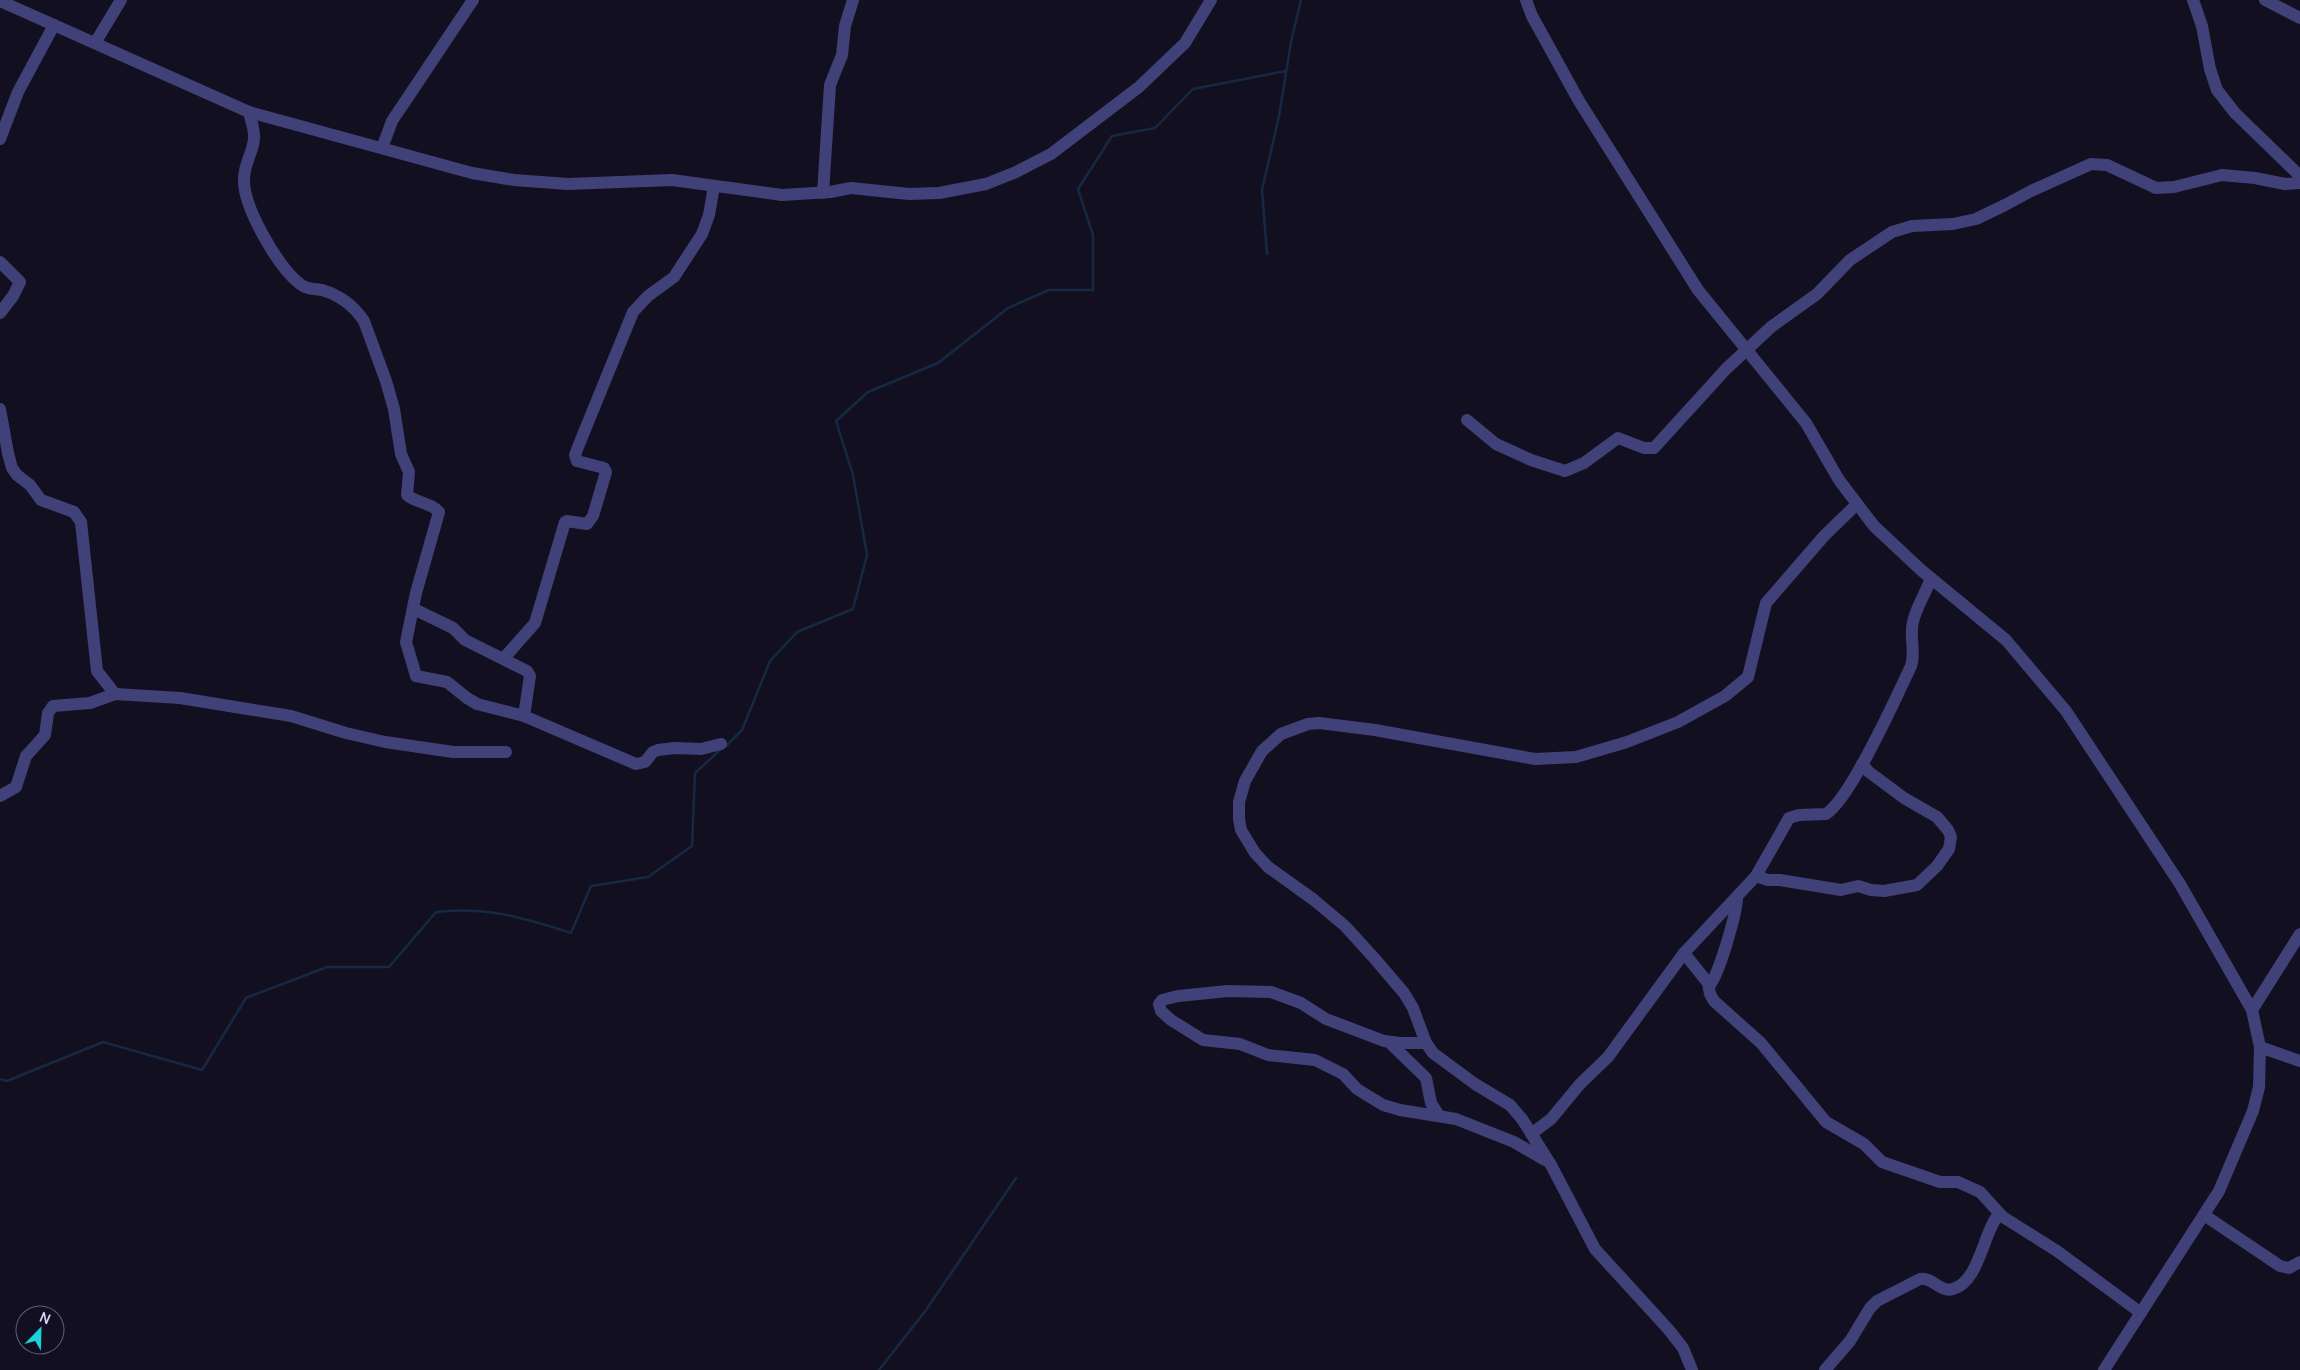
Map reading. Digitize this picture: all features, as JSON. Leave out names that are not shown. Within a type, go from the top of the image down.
[{"type":"street","points":[[95,43],[121,0]]},
{"type":"street","points":[[382,148],[392,121],[473,0]]},
{"type":"street","points":[[823,192],[830,85],[842,55],[845,26],[853,0]]},
{"type":"street","points":[[0,1],[250,112],[472,173],[514,180],[568,184],[672,180],[782,195],[852,188],[909,194],[939,193],[986,184],[1016,172],[1051,154],[1140,87],[1185,42],[1211,0]]},
{"type":"street","points":[[1526,0],[1532,16],[1600,136],[1698,290],[1806,423],[1839,480],[1874,526],[1931,578],[2006,640],[2066,711],[2180,884],[2252,1010],[2260,1047],[2259,1087],[2253,1111],[2219,1191],[2104,1370]]},
{"type":"street","points":[[2193,0],[2202,26],[2210,69],[2217,90],[2235,113],[2300,176]]},
{"type":"street","points":[[2265,0],[2300,18]]},
{"type":"street","points":[[0,139],[18,92],[54,25]]},
{"type":"street","points":[[250,112],[254,139],[246,163],[244,182],[248,202],[256,222],[274,254],[298,283],[342,299],[359,313],[364,321],[386,381],[394,410],[401,454],[409,472],[407,495],[414,500],[437,509],[439,512],[416,593],[406,642],[416,676],[447,682],[467,698],[489,708],[524,716],[636,764],[645,762],[653,752],[658,750],[675,748],[701,749],[721,744]]},
{"type":"street","points":[[1466,420],[1496,444],[1531,460],[1557,469],[1568,470],[1580,465],[1618,438],[1644,448],[1654,448],[1726,369],[1771,327],[1817,294],[1850,260],[1892,232],[1912,226],[1954,224],[1976,219],[2005,206],[2030,191],[2091,164],[2107,165],[2156,188],[2174,187],[2222,175],[2255,178],[2285,184],[2300,183]]},
{"type":"street","points":[[504,658],[535,623],[565,522],[587,524],[593,516],[606,472],[604,468],[577,461],[575,455],[632,312],[643,300],[674,277],[702,234],[709,215],[714,186]]},
{"type":"street","points":[[0,262],[20,282],[13,296],[0,312]]},
{"type":"street","points":[[0,409],[6,446],[12,468],[17,476],[30,485],[41,500],[74,512],[81,522],[97,672],[115,694]]},
{"type":"street","points":[[1692,1370],[1683,1348],[1669,1330],[1595,1249],[1551,1165],[1510,1105],[1433,1053],[1426,1043],[1408,1000],[1375,959],[1345,926],[1314,900],[1268,867],[1255,853],[1241,830],[1239,802],[1245,781],[1262,752],[1281,734],[1294,728],[1319,723],[1375,730],[1535,759],[1576,757],[1627,742],[1678,722],[1725,696],[1748,677],[1766,603],[1824,536],[1857,504]]},
{"type":"street","points":[[1531,1134],[1551,1119],[1580,1084],[1608,1057],[1684,953],[1756,876],[1790,818],[1799,815],[1820,815],[1830,811],[1862,764],[1911,666],[1914,658],[1913,620],[1931,578]]},
{"type":"street","points":[[414,609],[454,628],[465,640],[504,658],[529,673],[524,716]]},
{"type":"street","points":[[0,796],[16,787],[26,756],[45,735],[48,713],[53,706],[80,704],[115,694],[180,698],[259,709],[291,716],[362,737],[453,752],[506,752]]},
{"type":"street","points":[[1756,876],[1768,880],[1780,880],[1841,890],[1858,886],[1884,891],[1917,885],[1932,871],[1949,849],[1951,838],[1948,830],[1937,817],[1904,798],[1869,772],[1862,764]]},
{"type":"street","points":[[1709,986],[1714,980],[1722,960],[1737,897]]},
{"type":"street","points":[[2252,1010],[2300,934]]},
{"type":"street","points":[[1684,953],[1699,970],[1709,986],[1710,994],[1714,1001],[1761,1043],[1826,1122],[1864,1144],[1882,1162],[1940,1182],[1958,1182],[1980,1192],[2000,1214],[2057,1251],[2141,1313]]},
{"type":"street","points":[[1426,1043],[1389,1042],[1326,1019],[1301,1002],[1271,992],[1228,992],[1178,996],[1162,1000],[1159,1004],[1161,1011],[1171,1020],[1203,1040],[1240,1044],[1268,1055],[1315,1060],[1343,1074],[1357,1089],[1383,1105],[1400,1110],[1456,1119],[1530,1149],[1551,1165]]},
{"type":"street","points":[[1389,1042],[1426,1078],[1431,1103],[1439,1116]]},
{"type":"street","points":[[2260,1047],[2300,1061]]},
{"type":"street","points":[[1825,1370],[1850,1341],[1870,1308],[1877,1301],[1920,1279],[1925,1278],[1948,1290],[1954,1289],[1961,1284],[1968,1277],[1981,1255],[1993,1221],[2000,1214]]},
{"type":"street","points":[[2204,1215],[2280,1266],[2289,1268],[2300,1262]]},
{"type":"waterway","points":[[1267,254],[1262,190],[1279,116],[1291,42],[1301,0]]},
{"type":"waterway","points":[[726,746],[742,730],[770,661],[797,632],[853,609],[867,555],[853,475],[836,421],[868,392],[938,363],[1008,308],[1049,290],[1093,290],[1093,235],[1078,189],[1112,136],[1155,128],[1193,89],[1286,71]]},
{"type":"waterway","points":[[0,1079],[7,1081],[103,1042],[202,1070],[246,998],[327,967],[389,967],[436,912],[488,912],[521,918],[571,933],[591,886],[648,877],[692,846],[695,773],[721,749]]},
{"type":"waterway","points":[[879,1370],[926,1310],[1016,1178]]}]
